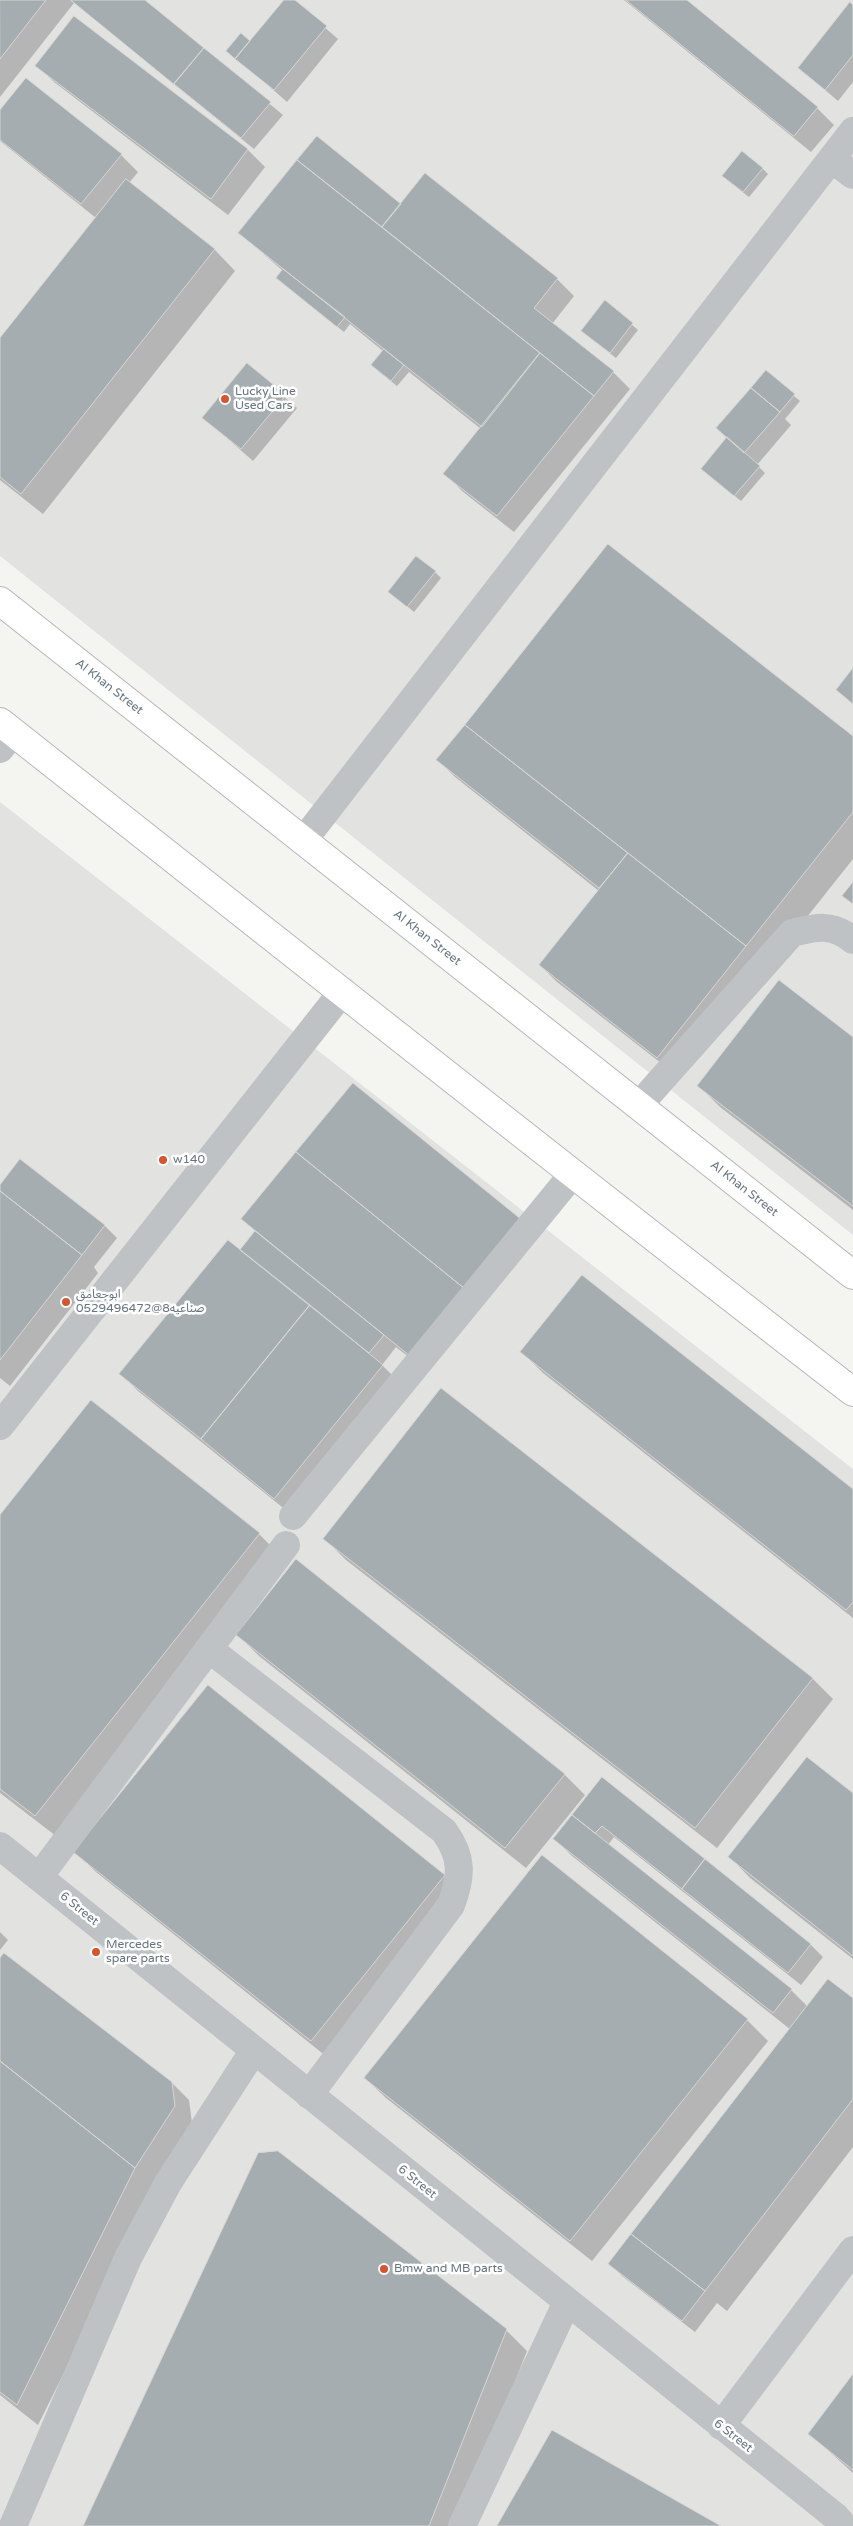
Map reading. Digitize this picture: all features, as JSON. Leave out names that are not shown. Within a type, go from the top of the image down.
[{"type":"main road","name":"Al Khan Street","points":[[0,601],[853,1275]]},
{"type":"main road","points":[[4,735],[343,992],[572,1174],[853,1392]]},
{"type":"lane","points":[[304,841],[853,131]]},
{"type":"lane","points":[[832,159],[853,175]]},
{"type":"lane","points":[[639,1105],[792,933],[817,927],[841,930],[853,940]]},
{"type":"lane","points":[[3,1416],[343,992]]},
{"type":"lane","points":[[293,1516],[572,1174]]},
{"type":"lane","points":[[39,1877],[286,1545]]},
{"type":"lane","points":[[209,1649],[444,1831],[455,1846],[460,1866],[458,1886],[451,1905],[310,2095]]},
{"type":"lane","name":"6 Street","points":[[0,1846],[721,2426],[844,2520]]},
{"type":"lane","points":[[13,2526],[128,2258],[168,2183],[254,2050]]},
{"type":"lane","points":[[721,2426],[853,2250]]},
{"type":"lane","points":[[462,2526],[567,2302]]},
{"type":"shaded area","points":[[0,0],[853,0],[853,1235],[0,556]]},
{"type":"shaded area","points":[[0,802],[853,1469],[853,2526],[0,2526]]},
{"type":"building","points":[[0,0],[46,0],[0,59]]},
{"type":"building","points":[[71,0],[145,0],[204,48],[174,84]]},
{"type":"building","points":[[284,0],[295,0],[327,26],[274,90],[235,59]]},
{"type":"building","points":[[626,0],[687,0],[818,107],[794,136]]},
{"type":"building","points":[[850,2],[853,5],[853,55],[825,90],[798,68]]},
{"type":"building","points":[[74,16],[248,149],[211,199],[35,66]]},
{"type":"building","points":[[241,33],[250,41],[235,59],[226,51]]},
{"type":"building","points":[[204,48],[271,102],[241,138],[174,84]]},
{"type":"building","points":[[26,78],[122,154],[81,204],[0,140],[0,110]]},
{"type":"building","points":[[317,136],[401,204],[382,227],[297,160]]},
{"type":"building","points":[[742,151],[763,168],[743,192],[722,176]]},
{"type":"building","points":[[297,160],[540,353],[482,427],[238,233]]},
{"type":"building","points":[[425,173],[558,278],[534,308],[614,371],[594,396],[382,227]]},
{"type":"building","points":[[126,179],[215,249],[21,494],[0,477],[0,338]]},
{"type":"building","points":[[283,269],[345,317],[337,327],[276,278]]},
{"type":"building","points":[[605,300],[633,323],[610,353],[581,331]]},
{"type":"building","points":[[384,349],[404,365],[391,381],[371,365]]},
{"type":"building","points":[[540,353],[594,396],[497,516],[443,474]]},
{"type":"building","points":[[247,363],[286,395],[241,449],[202,418]]},
{"type":"building","points":[[766,370],[795,394],[780,412],[751,388]]},
{"type":"building","points":[[751,388],[780,412],[744,453],[716,428]]},
{"type":"building","points":[[727,437],[760,466],[734,496],[701,469]]},
{"type":"building","points":[[608,544],[853,736],[853,812],[746,946],[465,725]]},
{"type":"building","points":[[416,556],[436,571],[407,607],[388,592]]},
{"type":"building","points":[[853,668],[853,704],[836,690]]},
{"type":"building","points":[[465,725],[628,853],[599,888],[436,760]]},
{"type":"building","points":[[628,853],[746,946],[657,1058],[539,965]]},
{"type":"building","points":[[853,882],[853,904],[842,896]]},
{"type":"building","points":[[779,980],[853,1037],[853,1206],[697,1086]]},
{"type":"building","points":[[353,1083],[522,1220],[465,1289],[296,1152]]},
{"type":"building","points":[[296,1152],[465,1289],[410,1356],[241,1219]]},
{"type":"building","points":[[20,1159],[105,1225],[82,1255],[0,1191],[0,1185]]},
{"type":"building","points":[[0,1191],[82,1255],[0,1360]]},
{"type":"building","points":[[255,1231],[384,1335],[369,1353],[240,1250]]},
{"type":"building","points":[[228,1240],[310,1305],[201,1439],[119,1374]]},
{"type":"building","points":[[582,1275],[853,1489],[853,1602],[846,1610],[520,1352]]},
{"type":"building","points":[[310,1305],[383,1365],[274,1499],[201,1439]]},
{"type":"building","points":[[441,1388],[813,1678],[695,1828],[323,1539]]},
{"type":"building","points":[[91,1400],[260,1533],[35,1816],[0,1789],[0,1515]]},
{"type":"building","points":[[296,1559],[565,1774],[505,1848],[236,1635]]},
{"type":"building","points":[[208,1685],[445,1875],[311,2041],[73,1852]]},
{"type":"building","points":[[807,1757],[853,1793],[853,1956],[728,1857]]},
{"type":"building","points":[[602,1777],[705,1859],[682,1889],[602,1826],[595,1833],[572,1815]]},
{"type":"building","points":[[572,1815],[792,1989],[773,2013],[553,1839]]},
{"type":"building","points":[[542,1855],[748,2019],[570,2241],[364,2078]]},
{"type":"building","points":[[705,1859],[811,1944],[788,1973],[682,1889]]},
{"type":"building","points":[[4,1953],[172,2082],[175,2106],[135,2168],[0,2061],[0,1958]]},
{"type":"building","points":[[828,1979],[853,1998],[853,2099],[705,2291],[631,2234]]},
{"type":"building","points":[[0,2061],[135,2168],[17,2405],[0,2392]]},
{"type":"building","points":[[278,2151],[507,2329],[429,2526],[83,2526],[258,2153]]},
{"type":"building","points":[[631,2234],[705,2291],[682,2321],[608,2264]]},
{"type":"building","points":[[853,2374],[853,2470],[808,2434]]},
{"type":"building","points":[[552,2430],[721,2526],[497,2526]]},
{"type":"place","name":"Lucky Line Used Cars","points":[[225,399]]},
{"type":"place","name":"w140","points":[[163,1160]]},
{"type":"place","name":"ابوجعامق صناعيه8@0529496472","points":[[66,1302]]},
{"type":"place","name":"Mercedes spare parts","points":[[96,1952]]},
{"type":"place","name":"Bmw and MB parts","points":[[384,2269]]}]
